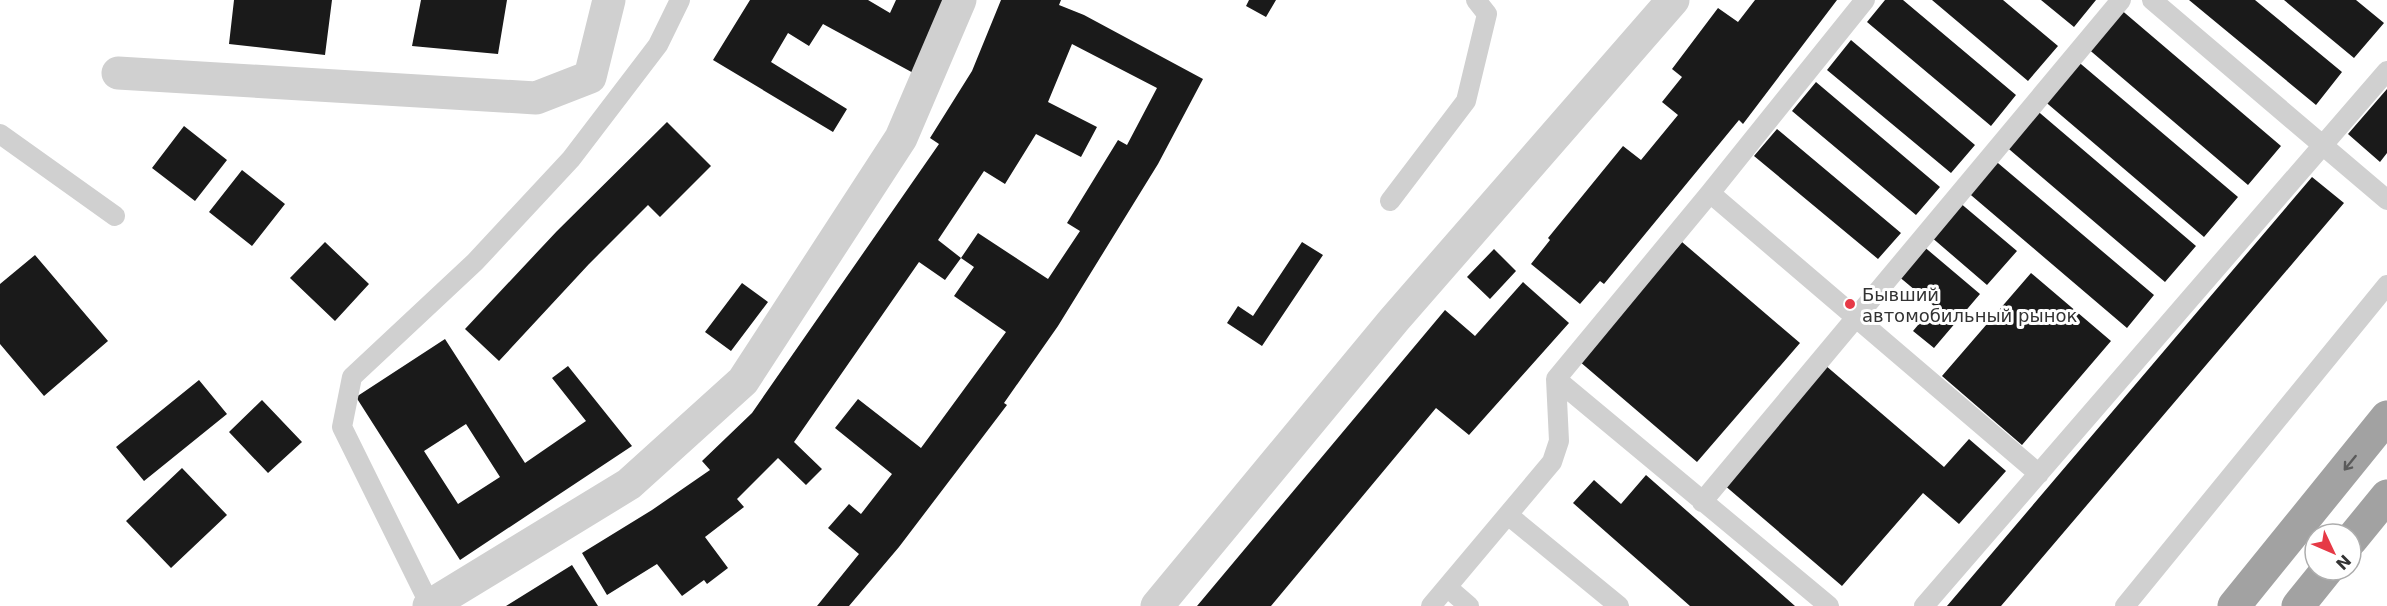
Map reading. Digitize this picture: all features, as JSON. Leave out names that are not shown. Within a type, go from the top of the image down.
[{"type":"highway","points":[[2234,606],[2387,417]]},
{"type":"highway","points":[[2363,525],[2387,496]]},
{"type":"highway","points":[[2298,606],[2317,582]]},
{"type":"street","points":[[118,73],[536,98],[591,77],[609,0]]},
{"type":"street","points":[[429,606],[629,484],[742,381],[901,138],[960,0]]},
{"type":"street","points":[[1157,606],[1394,320],[1673,0]]},
{"type":"lane","points":[[429,606],[342,427],[352,377],[475,262],[572,159],[658,45],[680,0]]},
{"type":"lane","points":[[1390,201],[1466,101],[1487,14],[1476,0]]},
{"type":"lane","points":[[1431,606],[1552,462],[1559,441],[1556,379],[1710,193],[1865,0]]},
{"type":"lane","points":[[1702,502],[2121,0]]},
{"type":"lane","points":[[2151,0],[2387,200]]},
{"type":"lane","points":[[1924,606],[2387,71]]},
{"type":"lane","points":[[0,134],[115,216]]},
{"type":"lane","points":[[1710,193],[2039,474]]},
{"type":"lane","points":[[2125,606],[2387,285]]},
{"type":"lane","points":[[1556,379],[1830,606]]},
{"type":"lane","points":[[1508,515],[1619,606]]},
{"type":"lane","points":[[1447,587],[1469,606]]},
{"type":"building","points":[[234,0],[332,0],[325,55],[229,44]]},
{"type":"building","points":[[421,0],[507,0],[498,54],[412,46]]},
{"type":"building","points":[[750,0],[868,0],[890,13],[896,0],[954,0],[917,75],[823,24],[809,46],[788,33],[771,62],[847,109],[833,132],[713,60]]},
{"type":"building","points":[[1001,0],[1061,0],[1059,5],[1084,15],[1203,79],[1158,164],[1058,326],[1004,403],[1007,405],[899,547],[849,606],[817,606],[859,554],[828,528],[849,504],[861,514],[892,474],[835,428],[858,399],[921,448],[1006,332],[954,296],[974,267],[961,258],[945,280],[919,262],[794,442],[822,469],[806,485],[778,458],[737,499],[744,507],[705,537],[728,568],[707,584],[704,580],[682,596],[657,564],[607,595],[582,553],[652,510],[710,470],[702,461],[752,413],[939,144],[930,138],[972,71]],"holes":[[[1072,44],[1157,88],[1127,145],[1118,140],[1067,223],[1080,231],[1048,279],[978,233],[961,258],[938,240],[984,171],[1005,184],[1036,134],[1081,157],[1097,127],[1048,102]]]},
{"type":"building","points":[[1249,0],[1276,0],[1266,17],[1246,6]]},
{"type":"building","points":[[1755,0],[1837,0],[1743,124],[1739,120],[1604,284],[1600,281],[1580,304],[1531,264],[1550,240],[1548,238],[1623,146],[1641,160],[1678,115],[1662,102],[1682,77],[1672,69],[1718,8],[1738,22]]},
{"type":"building","points":[[1885,0],[1903,0],[2016,95],[1991,126],[1867,22]]},
{"type":"building","points":[[1932,0],[2003,0],[2058,46],[2028,81]]},
{"type":"building","points":[[2041,0],[2096,0],[2074,27]]},
{"type":"building","points":[[2189,0],[2255,0],[2342,72],[2316,105]]},
{"type":"building","points":[[2284,0],[2356,0],[2384,23],[2354,58]]},
{"type":"building","points":[[2119,8],[2281,146],[2248,185],[2086,47]]},
{"type":"building","points":[[1851,40],[1975,145],[1951,173],[1827,70]]},
{"type":"building","points":[[2075,59],[2238,197],[2204,237],[2042,99]]},
{"type":"building","points":[[1816,82],[1940,187],[1916,215],[1792,111]]},
{"type":"building","points":[[2387,89],[2387,153],[2380,162],[2348,134]]},
{"type":"building","points":[[2034,108],[2196,246],[2165,282],[2003,144]]},
{"type":"building","points":[[667,122],[711,166],[660,217],[648,205],[589,264],[499,361],[465,329],[557,231]]},
{"type":"building","points":[[184,126],[227,160],[195,201],[152,168]]},
{"type":"building","points":[[1777,129],[1901,233],[1878,259],[1754,156]]},
{"type":"building","points":[[1992,158],[2154,295],[2127,328],[1965,190]]},
{"type":"building","points":[[242,170],[285,204],[252,246],[209,212]]},
{"type":"building","points":[[2312,177],[2344,203],[2001,606],[1947,606]]},
{"type":"building","points":[[1959,202],[2017,251],[1987,285],[1930,236]]},
{"type":"building","points":[[325,242],[369,284],[335,321],[290,278]]},
{"type":"building","points":[[1302,242],[1323,255],[1262,346],[1227,323],[1238,306],[1253,316]]},
{"type":"building","points":[[1682,242],[1800,343],[1697,462],[1579,361]]},
{"type":"building","points":[[1922,245],[1980,294],[1934,348],[1913,331],[1934,306],[1897,275]]},
{"type":"building","points":[[1494,249],[1516,271],[1490,299],[1467,277]]},
{"type":"building","points":[[35,255],[108,341],[44,396],[0,344],[0,284]]},
{"type":"building","points":[[2031,273],[2111,341],[2022,445],[1942,376]]},
{"type":"building","points":[[1523,282],[1569,323],[1469,435],[1436,408],[1271,606],[1197,606],[1445,310],[1475,336]]},
{"type":"building","points":[[742,283],[768,302],[731,351],[705,332]]},
{"type":"building","points":[[445,339],[525,463],[586,421],[552,378],[568,366],[632,446],[460,560],[356,397]],"holes":[[[466,424],[500,477],[458,504],[424,451]]]},
{"type":"building","points":[[1825,365],[1944,467],[1969,439],[2006,471],[1959,524],[1923,493],[1842,586],[1723,484]]},
{"type":"building","points":[[199,380],[227,414],[144,481],[116,447]]},
{"type":"building","points":[[262,400],[302,442],[268,473],[229,432]]},
{"type":"building","points":[[182,468],[227,515],[171,568],[126,521]]},
{"type":"building","points":[[1646,475],[1795,606],[1690,606],[1573,503],[1594,480],[1621,504]]},
{"type":"building","points":[[572,565],[598,606],[506,606]]},
{"type":"place","name":"Бывший автомобильный рынок","points":[[1850,304]]}]
